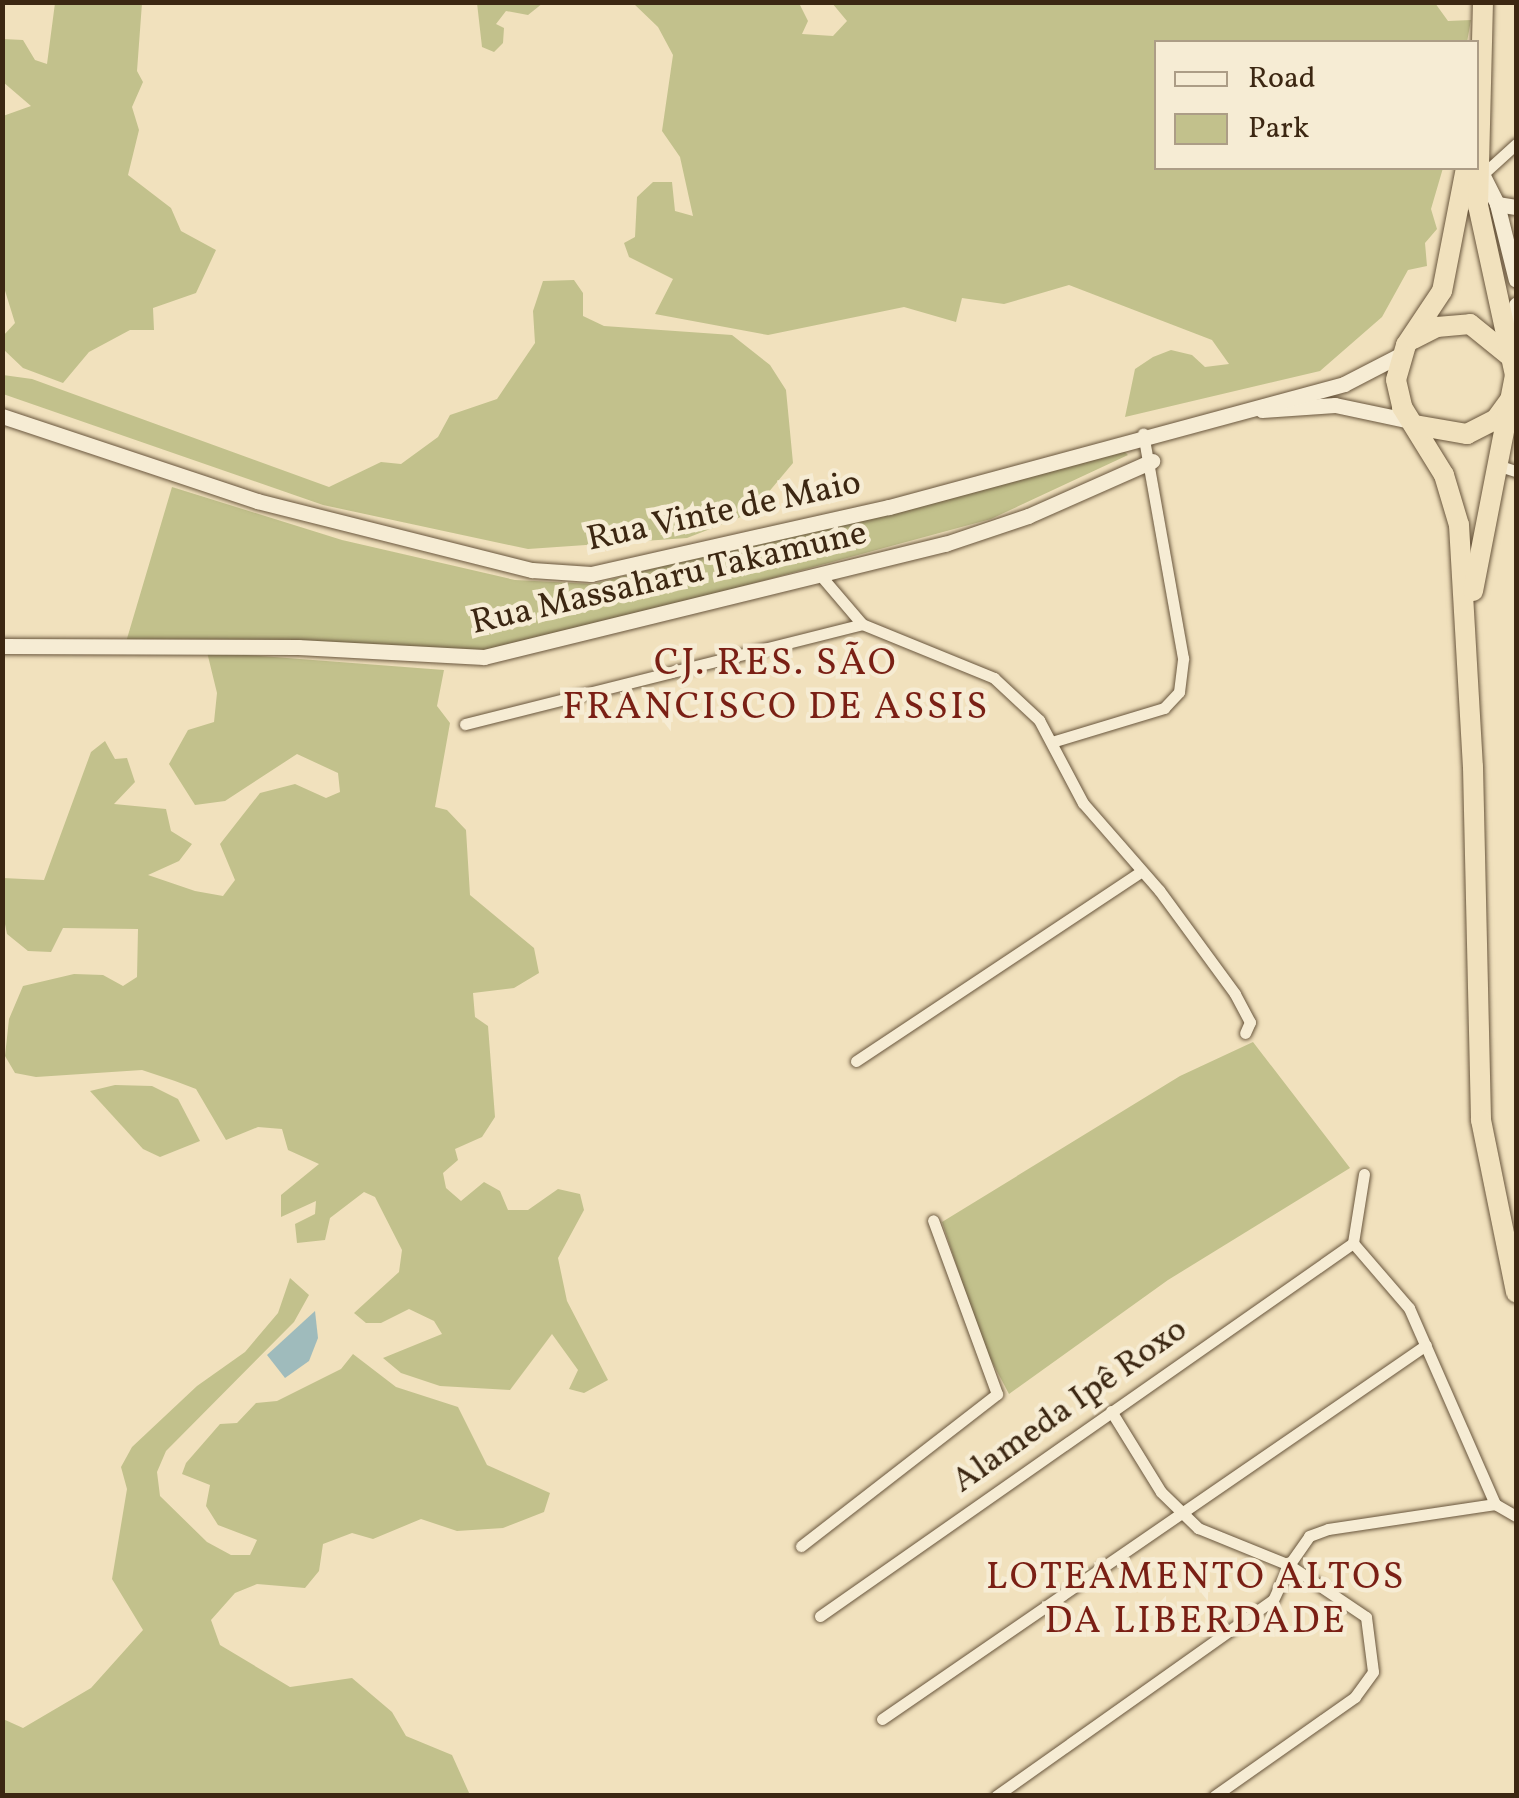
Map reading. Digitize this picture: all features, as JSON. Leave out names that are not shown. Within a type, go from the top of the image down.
[{"type":"highway","points":[[1479,98],[1484,2]]},
{"type":"highway","points":[[1479,80],[1480,74]]},
{"type":"highway","points":[[1476,170],[1442,290],[1404,349],[1398,395],[1453,500],[1467,624],[1480,1120],[1516,1292]]},
{"type":"highway","points":[[1467,624],[1507,468],[1514,396],[1512,349],[1478,206],[1476,170]]},
{"type":"highway","points":[[1404,349],[1437,327],[1470,324],[1512,349]]},
{"type":"highway","points":[[1413,423],[1467,434],[1496,419],[1514,396]]},
{"type":"main road","points":[[1477,170],[1497,204],[1516,278]]},
{"type":"main road","points":[[1497,204],[1516,207]]},
{"type":"main road","points":[[1516,229],[1516,278]]},
{"type":"main road","points":[[1512,349],[1516,305]]},
{"type":"main road","name":"Rua Vinte de Maio","points":[[2,416],[257,501],[560,574],[629,567],[888,507],[1228,411],[1344,384],[1404,349]]},
{"type":"main road","name":"Rua Vinte de Maio","points":[[1228,411],[1335,405],[1413,423]]},
{"type":"main road","points":[[2,434],[22,422]]},
{"type":"main road","name":"Rua Massaharu Takamune","points":[[2,646],[298,647],[484,658],[821,576],[1005,525],[1152,461]]},
{"type":"street","points":[[1479,167],[1516,144]]},
{"type":"street","points":[[1056,740],[1164,708],[1179,692],[1183,658],[1152,461],[1143,434]]},
{"type":"street","points":[[821,576],[862,624],[994,678],[1056,740],[1082,803],[1142,870],[1236,994],[1250,1022],[1245,1033]]},
{"type":"street","points":[[466,724],[862,624]]},
{"type":"street","points":[[856,1061],[1142,870]]},
{"type":"street","points":[[1364,1174],[1353,1243],[1409,1308],[1495,1504],[1516,1516]]},
{"type":"street","points":[[800,1546],[997,1394],[933,1220]]},
{"type":"street","name":"Alameda Ipê Roxo","points":[[820,1616],[1353,1243]]},
{"type":"street","points":[[882,1719],[1426,1345]]},
{"type":"street","points":[[1111,1410],[1130,1449],[1180,1512],[1198,1528],[1289,1566],[1366,1617],[1373,1672],[1354,1697],[1217,1795]]},
{"type":"street","points":[[996,1796],[1273,1600],[1289,1566],[1310,1536],[1328,1529],[1495,1504]]},
{"type":"green space","points":[[55,3],[142,3],[137,71],[143,82],[132,107],[139,130],[128,175],[171,208],[181,231],[216,250],[196,293],[153,308],[154,330],[130,330],[89,352],[63,383],[23,368],[2,348],[3,336],[15,323],[2,281],[3,116],[31,106],[3,82],[3,39],[23,40],[35,60],[47,64]]},
{"type":"green space","points":[[477,3],[543,3],[528,15],[506,11],[496,24],[504,28],[503,43],[494,52],[482,47]]},
{"type":"green space","points":[[633,3],[799,3],[808,21],[802,34],[833,36],[847,21],[832,3],[1435,3],[1448,21],[1471,20],[1467,40],[1154,40],[1154,170],[1442,170],[1431,209],[1437,229],[1425,243],[1427,266],[1408,270],[1382,317],[1320,371],[1125,417],[1135,369],[1153,357],[1171,350],[1192,355],[1205,367],[1229,364],[1212,340],[1069,285],[1004,304],[962,298],[956,322],[904,307],[768,335],[655,314],[673,279],[629,257],[624,243],[635,237],[637,197],[653,182],[672,182],[675,211],[693,216],[680,157],[662,131],[673,55],[658,27]]},
{"type":"green space","points":[[574,280],[583,293],[583,316],[604,326],[732,335],[770,365],[786,390],[793,463],[751,513],[687,538],[528,549],[323,505],[3,394],[3,375],[32,379],[329,487],[381,462],[401,464],[438,437],[450,415],[497,399],[535,343],[533,311],[543,281]]},
{"type":"green space","points":[[1121,448],[1128,455],[991,519],[485,656],[126,642],[172,487],[342,540],[515,580],[593,584]]},
{"type":"green space","points":[[207,652],[444,670],[437,706],[450,723],[435,807],[447,810],[466,830],[470,895],[534,948],[539,973],[514,988],[473,993],[475,1017],[488,1026],[495,1117],[482,1137],[455,1149],[458,1160],[443,1173],[446,1188],[461,1201],[484,1182],[500,1191],[508,1210],[528,1210],[558,1189],[580,1194],[584,1210],[558,1258],[567,1301],[608,1380],[584,1393],[569,1389],[578,1370],[552,1334],[510,1390],[440,1386],[401,1373],[383,1358],[442,1334],[434,1321],[409,1309],[381,1323],[366,1323],[354,1313],[399,1272],[402,1250],[375,1197],[364,1192],[330,1218],[325,1240],[297,1243],[295,1224],[315,1214],[316,1201],[281,1217],[281,1195],[319,1164],[288,1150],[282,1129],[258,1127],[226,1140],[196,1089],[175,1081],[142,1070],[36,1077],[15,1073],[5,1056],[9,1019],[23,986],[74,974],[103,975],[123,986],[137,977],[138,929],[63,928],[51,952],[28,951],[7,934],[3,878],[44,880],[91,752],[105,741],[115,759],[127,758],[135,782],[114,804],[166,809],[171,831],[192,844],[179,861],[148,875],[223,896],[235,880],[220,844],[260,793],[295,784],[326,798],[340,792],[338,773],[297,754],[225,801],[195,805],[169,764],[188,730],[214,722],[217,693]]},
{"type":"green space","points":[[1253,1042],[1350,1168],[1168,1280],[1009,1394],[983,1345],[942,1222],[1180,1076]]},
{"type":"green space","points":[[115,1085],[152,1086],[178,1099],[200,1141],[160,1157],[143,1149],[90,1091]]},
{"type":"green space","points":[[290,1278],[309,1295],[294,1322],[166,1451],[157,1472],[160,1496],[207,1542],[231,1555],[250,1555],[257,1540],[218,1525],[206,1506],[210,1485],[182,1474],[186,1463],[220,1424],[237,1423],[256,1403],[277,1401],[341,1369],[353,1354],[396,1387],[458,1407],[487,1465],[550,1493],[544,1512],[503,1528],[457,1531],[421,1519],[373,1539],[352,1533],[323,1544],[319,1571],[305,1588],[257,1584],[235,1593],[211,1620],[220,1645],[290,1687],[352,1678],[392,1712],[406,1736],[452,1755],[470,1795],[3,1795],[3,1719],[23,1728],[91,1688],[143,1630],[112,1579],[127,1489],[121,1467],[132,1447],[197,1386],[245,1352],[278,1313]]},
{"type":"water","points":[[315,1311],[318,1338],[309,1361],[285,1378],[267,1355]]},
{"type":"district","name":"CJ. RES. SÃO FRANCISCO DE ASSIS","points":[[776,687]]},
{"type":"district","name":"LOTEAMENTO ALTOS DA LIBERDADE","points":[[1196,1601]]}]
